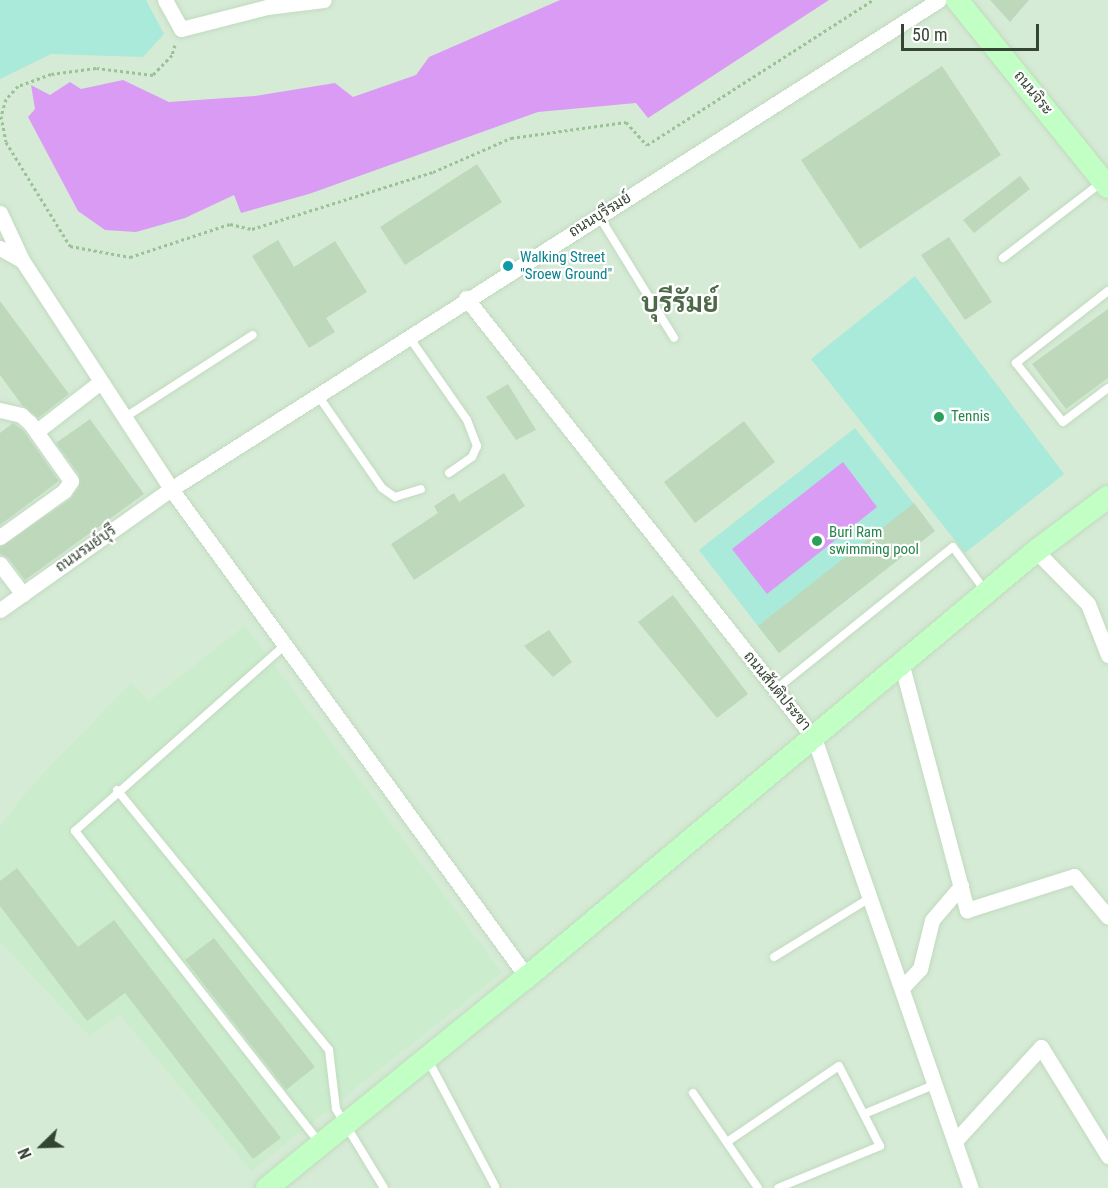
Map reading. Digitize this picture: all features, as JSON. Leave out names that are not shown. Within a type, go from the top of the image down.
[{"type":"street","points":[[165,0],[180,29],[267,7],[324,0]]},
{"type":"street","name":"ถนนบุรีรมย์","points":[[171,489],[466,298],[939,0]]},
{"type":"street","name":"ถนนจิระ","points":[[957,0],[1106,184]]},
{"type":"street","points":[[0,213],[22,260],[99,383],[171,489],[526,977]]},
{"type":"street","points":[[0,248],[22,260]]},
{"type":"street","name":"ถนนสันติประชา","points":[[466,298],[814,738],[971,1188]]},
{"type":"street","points":[[37,431],[99,383]]},
{"type":"street","points":[[0,410],[21,415],[37,431],[71,481],[64,491],[0,537]]},
{"type":"street","name":"ถนนรมย์บุรี","points":[[0,610],[171,489]]},
{"type":"street","points":[[277,1185],[320,1143],[526,977],[902,666],[1036,551],[1108,497]]},
{"type":"street","points":[[1036,551],[1088,603],[1108,655]]},
{"type":"street","points":[[0,564],[23,594]]},
{"type":"street","points":[[902,666],[967,910],[1074,876],[1108,918]]},
{"type":"street","points":[[902,988],[920,969],[932,920],[961,886]]},
{"type":"street","points":[[956,1140],[1041,1047],[1108,1156]]},
{"type":"lane","points":[[1003,258],[1106,184]]},
{"type":"lane","points":[[599,216],[674,338]]},
{"type":"lane","points":[[1108,291],[1016,363],[1063,422],[1108,388]]},
{"type":"lane","points":[[124,418],[253,335]]},
{"type":"lane","points":[[408,336],[467,420],[477,446],[472,457],[449,472]]},
{"type":"lane","points":[[317,394],[382,488],[395,497],[421,489]]},
{"type":"lane","points":[[775,690],[953,547],[987,594]]},
{"type":"lane","points":[[284,646],[117,790],[75,831],[320,1143]]},
{"type":"lane","points":[[117,790],[329,1050],[332,1100],[384,1188]]},
{"type":"lane","points":[[774,957],[870,898]]},
{"type":"lane","points":[[426,1056],[495,1185]]},
{"type":"lane","points":[[727,1142],[840,1066],[879,1146],[778,1188]]},
{"type":"lane","points":[[864,1114],[936,1084]]},
{"type":"lane","points":[[693,1093],[758,1188]]},
{"type":"path","points":[[180,29],[172,55],[153,75],[96,69],[51,74],[18,86],[6,99],[1,116],[6,142],[70,246],[130,257],[230,224],[252,229],[433,172],[511,138],[626,122],[647,145],[873,0]]},
{"type":"shaded area","points":[[0,0],[1108,0],[1108,1188],[0,1188]]},
{"type":"shaded area","points":[[0,0],[146,0],[164,34],[143,57],[51,54],[0,79]]},
{"type":"shaded area","points":[[560,0],[829,0],[648,118],[636,103],[538,112],[309,194],[241,213],[234,195],[185,218],[136,232],[105,230],[78,211],[28,117],[35,109],[31,85],[50,95],[70,82],[81,89],[123,80],[169,102],[255,96],[335,83],[353,97],[416,75],[429,57]]},
{"type":"shaded area","name":"Tennis","points":[[915,276],[1064,474],[965,553],[811,359]]},
{"type":"shaded area","name":"Buri Ram swimming pool","points":[[855,428],[935,531],[779,653],[699,550]]},
{"type":"shaded area","points":[[843,462],[877,507],[767,594],[732,549]]},
{"type":"shaded area","points":[[245,625],[502,973],[251,1171],[120,1015],[89,1036],[0,942],[0,826],[33,784],[131,683],[149,701]]},
{"type":"building","points":[[990,0],[1029,0],[1010,22]]},
{"type":"building","points":[[942,66],[1001,155],[860,249],[801,160]]},
{"type":"building","points":[[477,164],[502,202],[405,265],[380,227]]},
{"type":"building","points":[[1020,176],[1030,189],[974,233],[963,220]]},
{"type":"building","points":[[949,237],[992,302],[965,320],[921,255]]},
{"type":"building","points":[[278,240],[294,267],[335,241],[367,292],[326,318],[335,332],[309,348],[252,256]]},
{"type":"building","points":[[0,301],[69,394],[38,418],[22,405],[0,375]]},
{"type":"building","points":[[1108,309],[1108,378],[1066,409],[1032,364]]},
{"type":"building","points":[[508,384],[536,430],[516,440],[486,397]]},
{"type":"building","points":[[90,419],[144,494],[25,580],[8,558],[0,554],[0,547],[70,499],[79,487],[79,475],[56,443]]},
{"type":"building","points":[[744,421],[775,462],[695,523],[664,482]]},
{"type":"building","points":[[13,423],[23,430],[59,481],[0,525],[0,433]]},
{"type":"building","points":[[504,473],[525,506],[414,580],[391,544],[438,513],[434,506],[454,493],[459,502]]},
{"type":"building","points":[[914,503],[935,531],[779,653],[758,626]]},
{"type":"building","points":[[673,595],[748,694],[717,718],[638,622]]},
{"type":"building","points":[[549,630],[572,662],[553,677],[524,646]]},
{"type":"building","points":[[17,868],[78,947],[114,920],[281,1138],[253,1159],[125,993],[87,1021],[0,906],[0,881]]},
{"type":"building","points":[[214,938],[315,1067],[286,1090],[185,960]]},
{"type":"place","name":"Walking Street \"Sroew Ground\"","points":[[508,266]]},
{"type":"place","name":"Tennis","points":[[939,417]]},
{"type":"place","name":"Buri Ram swimming pool","points":[[817,541]]},
{"type":"district","name":"บุรีรัมย์","points":[[680,304]]}]
